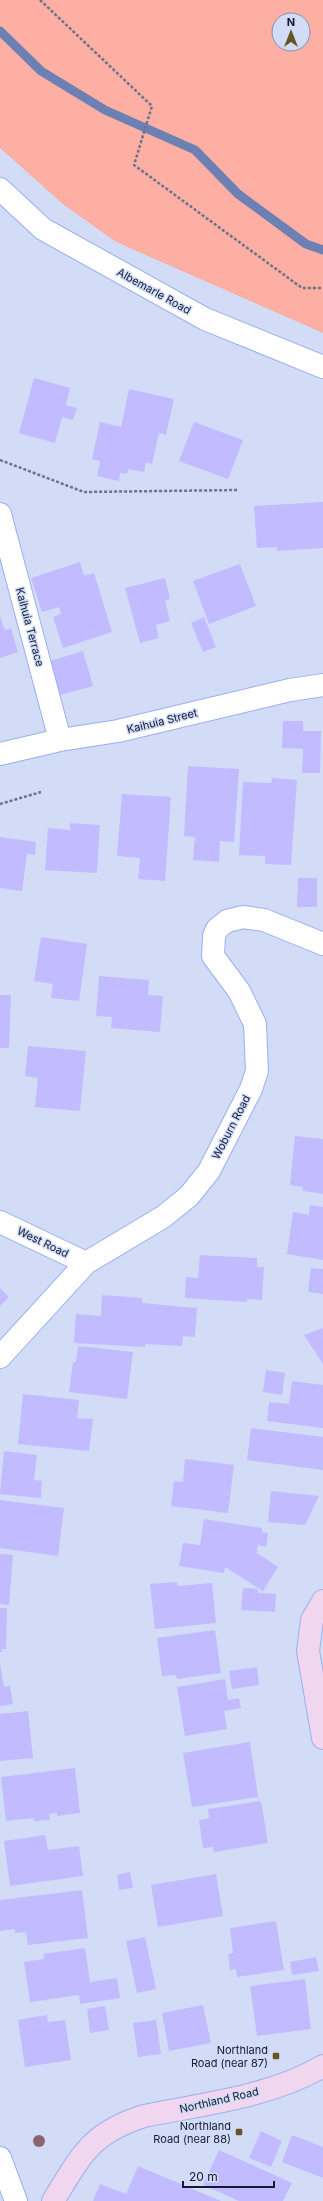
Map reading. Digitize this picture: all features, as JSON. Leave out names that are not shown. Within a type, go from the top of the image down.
[{"type":"street","name":"Albemarle Road","points":[[0,189],[43,229],[205,319],[323,367]]},
{"type":"street","name":"Kaihuia Terrace","points":[[0,514],[60,740]]},
{"type":"street","name":"Kaihuia Street","points":[[0,754],[60,740],[118,731],[290,690],[323,685]]},
{"type":"street","name":"Woburn Road","points":[[0,1357],[86,1263],[163,1217],[188,1196],[209,1171],[251,1089],[257,1071],[255,1024],[239,992],[213,956],[214,936],[217,929],[226,921],[243,917],[264,920],[323,944]]},
{"type":"street","name":"West Road","points":[[0,1222],[86,1263]]},
{"type":"street","points":[[323,1601],[312,1620],[308,1651],[323,1738]]},
{"type":"street","name":"Northland Road","points":[[53,2201],[90,2145],[101,2136],[120,2125],[144,2116],[269,2089],[311,2073],[323,2066]]},
{"type":"street","points":[[0,2158],[16,2201]]},
{"type":"path","points":[[40,0],[152,106],[134,165],[302,288],[323,288]]},
{"type":"path","points":[[0,460],[84,492],[238,490]]},
{"type":"path","points":[[0,804],[41,792]]},
{"type":"shaded area","points":[[0,0],[323,0],[323,333],[116,242],[64,205],[0,148]]},
{"type":"building","points":[[34,378],[70,388],[66,405],[77,408],[73,420],[62,417],[55,443],[19,433]]},
{"type":"building","points":[[129,389],[174,399],[166,435],[159,433],[152,464],[146,462],[144,472],[128,469],[127,474],[120,473],[119,481],[97,476],[100,461],[92,459],[100,422],[121,427]]},
{"type":"building","points":[[194,422],[243,440],[228,479],[179,461]]},
{"type":"building","points":[[323,502],[323,548],[277,551],[277,547],[257,548],[254,506]]},
{"type":"building","points":[[80,562],[84,576],[94,573],[112,632],[63,648],[53,617],[61,614],[59,607],[42,612],[31,578]]},
{"type":"building","points":[[240,564],[256,606],[209,624],[193,581]]},
{"type":"building","points":[[165,578],[170,599],[165,600],[170,621],[156,625],[159,638],[140,643],[125,588]]},
{"type":"building","points":[[0,616],[5,630],[11,628],[18,652],[0,658]]},
{"type":"building","points":[[204,617],[216,647],[203,652],[191,623]]},
{"type":"building","points":[[83,651],[93,686],[60,695],[50,661]]},
{"type":"building","points":[[283,721],[303,721],[303,731],[321,731],[320,773],[302,773],[303,749],[282,748]]},
{"type":"building","points":[[188,766],[239,769],[234,842],[220,841],[219,862],[193,860],[195,837],[184,836]]},
{"type":"building","points":[[272,778],[297,780],[291,865],[265,864],[265,856],[239,855],[243,782],[271,783]]},
{"type":"building","points":[[122,794],[171,797],[165,881],[138,879],[140,858],[117,856]]},
{"type":"building","points":[[70,823],[100,825],[97,873],[45,870],[48,828],[70,830]]},
{"type":"building","points":[[0,837],[36,842],[35,855],[27,854],[22,891],[0,888]]},
{"type":"building","points":[[298,878],[317,878],[317,907],[297,907]]},
{"type":"building","points":[[41,937],[87,944],[79,1001],[51,998],[53,984],[34,981]]},
{"type":"building","points":[[99,976],[149,980],[148,995],[163,996],[160,1032],[111,1028],[112,1017],[96,1016]]},
{"type":"building","points":[[0,995],[11,995],[9,1048],[0,1048]]},
{"type":"building","points":[[28,1046],[86,1051],[80,1111],[35,1107],[38,1078],[25,1076]]},
{"type":"building","points":[[295,1136],[323,1139],[323,1194],[303,1191],[303,1187],[290,1185]]},
{"type":"building","points":[[310,1205],[323,1207],[323,1260],[287,1254],[293,1212],[309,1215]]},
{"type":"building","points":[[200,1255],[257,1258],[257,1267],[264,1267],[262,1300],[247,1299],[247,1302],[185,1298],[186,1277],[198,1278]]},
{"type":"building","points":[[311,1268],[323,1269],[323,1294],[308,1292]]},
{"type":"building","points":[[0,1288],[9,1297],[0,1306]]},
{"type":"building","points":[[102,1295],[142,1298],[142,1303],[197,1308],[195,1337],[183,1336],[182,1346],[145,1344],[145,1347],[74,1343],[76,1314],[101,1316]]},
{"type":"building","points":[[323,1328],[323,1364],[304,1335]]},
{"type":"building","points":[[78,1346],[133,1352],[127,1399],[69,1392],[73,1362],[76,1362]]},
{"type":"building","points":[[266,1370],[285,1373],[282,1395],[263,1392]]},
{"type":"building","points":[[292,1381],[323,1385],[323,1428],[267,1421],[269,1402],[289,1404]]},
{"type":"building","points":[[23,1394],[79,1400],[77,1418],[93,1419],[89,1451],[18,1444]]},
{"type":"building","points":[[251,1428],[323,1437],[323,1470],[247,1460]]},
{"type":"building","points":[[4,1451],[37,1455],[34,1480],[42,1481],[41,1498],[0,1494]]},
{"type":"building","points":[[185,1459],[234,1465],[228,1513],[171,1506],[174,1481],[183,1482]]},
{"type":"building","points":[[271,1491],[319,1496],[305,1525],[268,1522]]},
{"type":"building","points":[[0,1500],[64,1508],[58,1556],[0,1548]]},
{"type":"building","points":[[204,1519],[262,1528],[262,1532],[268,1533],[266,1547],[258,1545],[257,1553],[278,1567],[263,1591],[225,1567],[224,1573],[179,1566],[183,1543],[200,1545]]},
{"type":"building","points":[[0,1554],[13,1555],[9,1605],[0,1604]]},
{"type":"building","points":[[177,1582],[178,1586],[212,1583],[216,1623],[155,1629],[150,1584]]},
{"type":"building","points":[[243,1588],[258,1589],[258,1593],[276,1594],[275,1612],[241,1610]]},
{"type":"building","points":[[0,1608],[7,1608],[6,1649],[2,1649],[2,1652],[0,1652]]},
{"type":"building","points":[[215,1630],[221,1673],[177,1679],[176,1675],[162,1676],[157,1638]]},
{"type":"building","points":[[0,1664],[4,1687],[10,1686],[13,1704],[0,1706]]},
{"type":"building","points":[[257,1667],[259,1685],[232,1689],[229,1671]]},
{"type":"building","points":[[225,1679],[228,1700],[239,1698],[241,1708],[224,1711],[227,1729],[185,1736],[177,1687]]},
{"type":"building","points":[[28,1711],[33,1758],[0,1761],[0,1714]]},
{"type":"building","points":[[250,1742],[258,1797],[192,1807],[183,1753]]},
{"type":"building","points":[[75,1768],[80,1813],[57,1816],[57,1813],[49,1814],[50,1820],[34,1821],[34,1818],[6,1821],[1,1777]]},
{"type":"building","points":[[261,1801],[268,1843],[214,1852],[213,1847],[203,1848],[199,1820],[209,1818],[208,1809]]},
{"type":"building","points":[[45,1835],[48,1850],[79,1846],[83,1876],[10,1886],[4,1841]]},
{"type":"building","points":[[130,1872],[133,1888],[119,1890],[117,1875]]},
{"type":"building","points":[[216,1874],[223,1916],[158,1927],[151,1885]]},
{"type":"building","points":[[82,1890],[88,1938],[28,1945],[26,1932],[15,1933],[15,1929],[0,1931],[0,1900]]},
{"type":"building","points":[[276,1921],[284,1970],[237,1977],[236,1969],[230,1970],[228,1954],[233,1953],[230,1928]]},
{"type":"building","points":[[145,1937],[156,1989],[137,1993],[126,1941]]},
{"type":"building","points":[[85,1948],[90,1982],[117,1978],[120,1998],[80,2004],[79,1995],[30,2002],[24,1962],[44,1959],[43,1954]]},
{"type":"building","points":[[316,1957],[319,1971],[292,1975],[290,1962]]},
{"type":"building","points":[[305,1979],[311,2029],[257,2036],[250,1986]]},
{"type":"building","points":[[203,2005],[211,2043],[169,2051],[162,2013]]},
{"type":"building","points":[[105,2006],[109,2030],[90,2033],[87,2009]]},
{"type":"building","points":[[47,2015],[48,2022],[65,2020],[71,2060],[25,2067],[18,2020]]},
{"type":"building","points":[[156,2020],[161,2054],[138,2057],[133,2023]]},
{"type":"building","points":[[261,2131],[282,2141],[271,2167],[249,2158]]},
{"type":"building","points":[[292,2135],[323,2147],[323,2178],[282,2162]]},
{"type":"building","points":[[219,2150],[292,2183],[283,2201],[239,2201],[203,2185]]},
{"type":"building","points":[[138,2166],[221,2201],[93,2201],[100,2184],[126,2194]]},
{"type":"waterway","points":[[0,31],[41,71],[105,110],[195,150],[238,194],[306,244],[323,250]]},
{"type":"place","name":"Northland Road (near 87)","points":[[276,2056]]},
{"type":"place","name":"Northland Road (near 88)","points":[[239,2132]]}]
